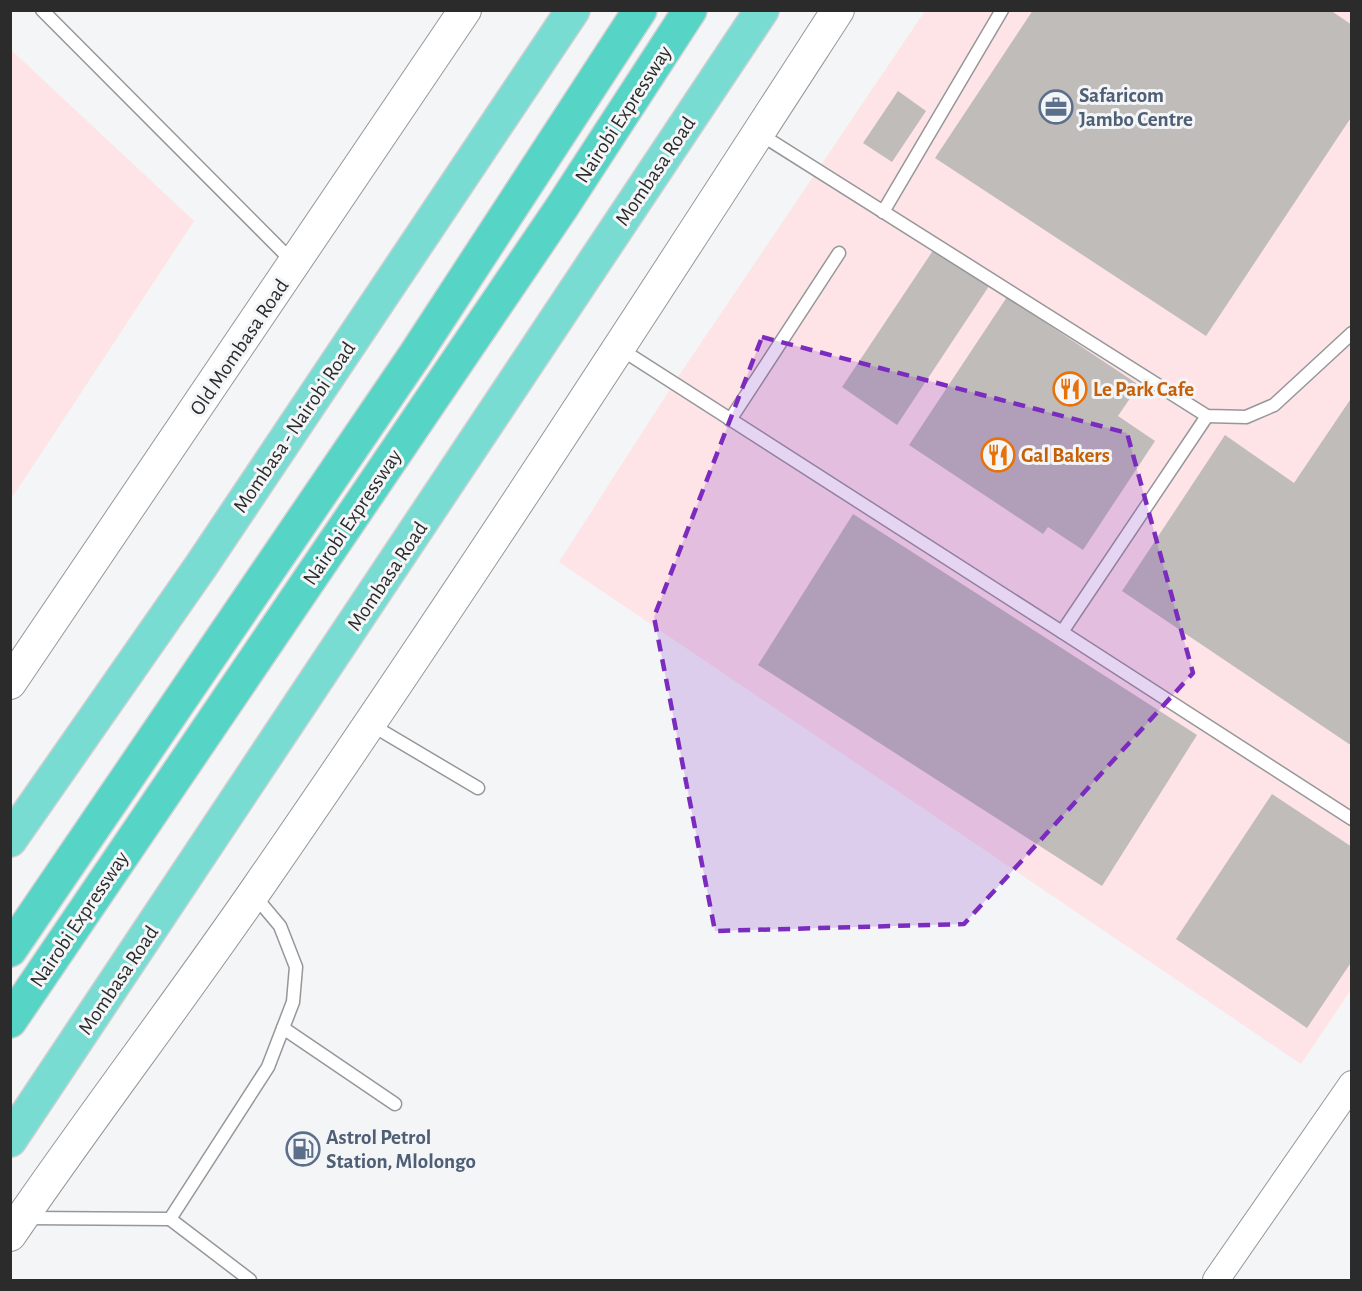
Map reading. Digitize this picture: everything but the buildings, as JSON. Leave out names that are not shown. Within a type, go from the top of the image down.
[{"type":"highway","name":"Mombasa - Nairobi Road","points":[[10,840],[201,566],[573,10]]},
{"type":"highway","name":"Nairobi Expressway","points":[[10,950],[415,355],[640,10]]},
{"type":"highway","name":"Nairobi Expressway","points":[[10,1021],[555,217],[690,10]]},
{"type":"highway","name":"Mombasa Road","points":[[10,1140],[762,10]]},
{"type":"street","name":"Old Mombasa Road","points":[[14,669],[295,264],[465,10]]},
{"type":"street","points":[[16,1226],[253,894],[369,724],[536,474],[838,10]]},
{"type":"street","points":[[1216,1281],[1352,1084]]},
{"type":"lane","points":[[42,10],[295,264]]},
{"type":"lane","points":[[883,212],[1002,10]]},
{"type":"lane","points":[[759,133],[1207,416],[1246,417],[1274,405],[1352,333]]},
{"type":"lane","points":[[730,420],[839,253]]},
{"type":"lane","points":[[618,347],[1352,819]]},
{"type":"lane","points":[[1062,632],[1207,416]]},
{"type":"lane","points":[[369,724],[478,788]]},
{"type":"lane","points":[[170,1219],[268,1067],[293,1002],[296,967],[280,926],[253,894]]},
{"type":"lane","points":[[283,1029],[394,1104]]},
{"type":"lane","points":[[16,1226],[170,1219],[250,1281]]},
{"type":"highlighted area","points":[[762,337],[1127,433],[1193,673],[964,924],[715,931],[654,617]]},
{"type":"shaded area","points":[[925,11],[1351,11],[1352,988],[1301,1064],[559,562],[674,383]]},
{"type":"shaded area","points":[[11,50],[194,221],[11,499]]},
{"type":"place","name":"Safaricom Jambo Centre","points":[[1056,107]]},
{"type":"place","name":"Le Park Cafe","points":[[1070,389]]},
{"type":"place","name":"Gal Bakers","points":[[998,455]]},
{"type":"place","name":"Astrol Petrol Station, Mlolongo","points":[[303,1149]]}]
